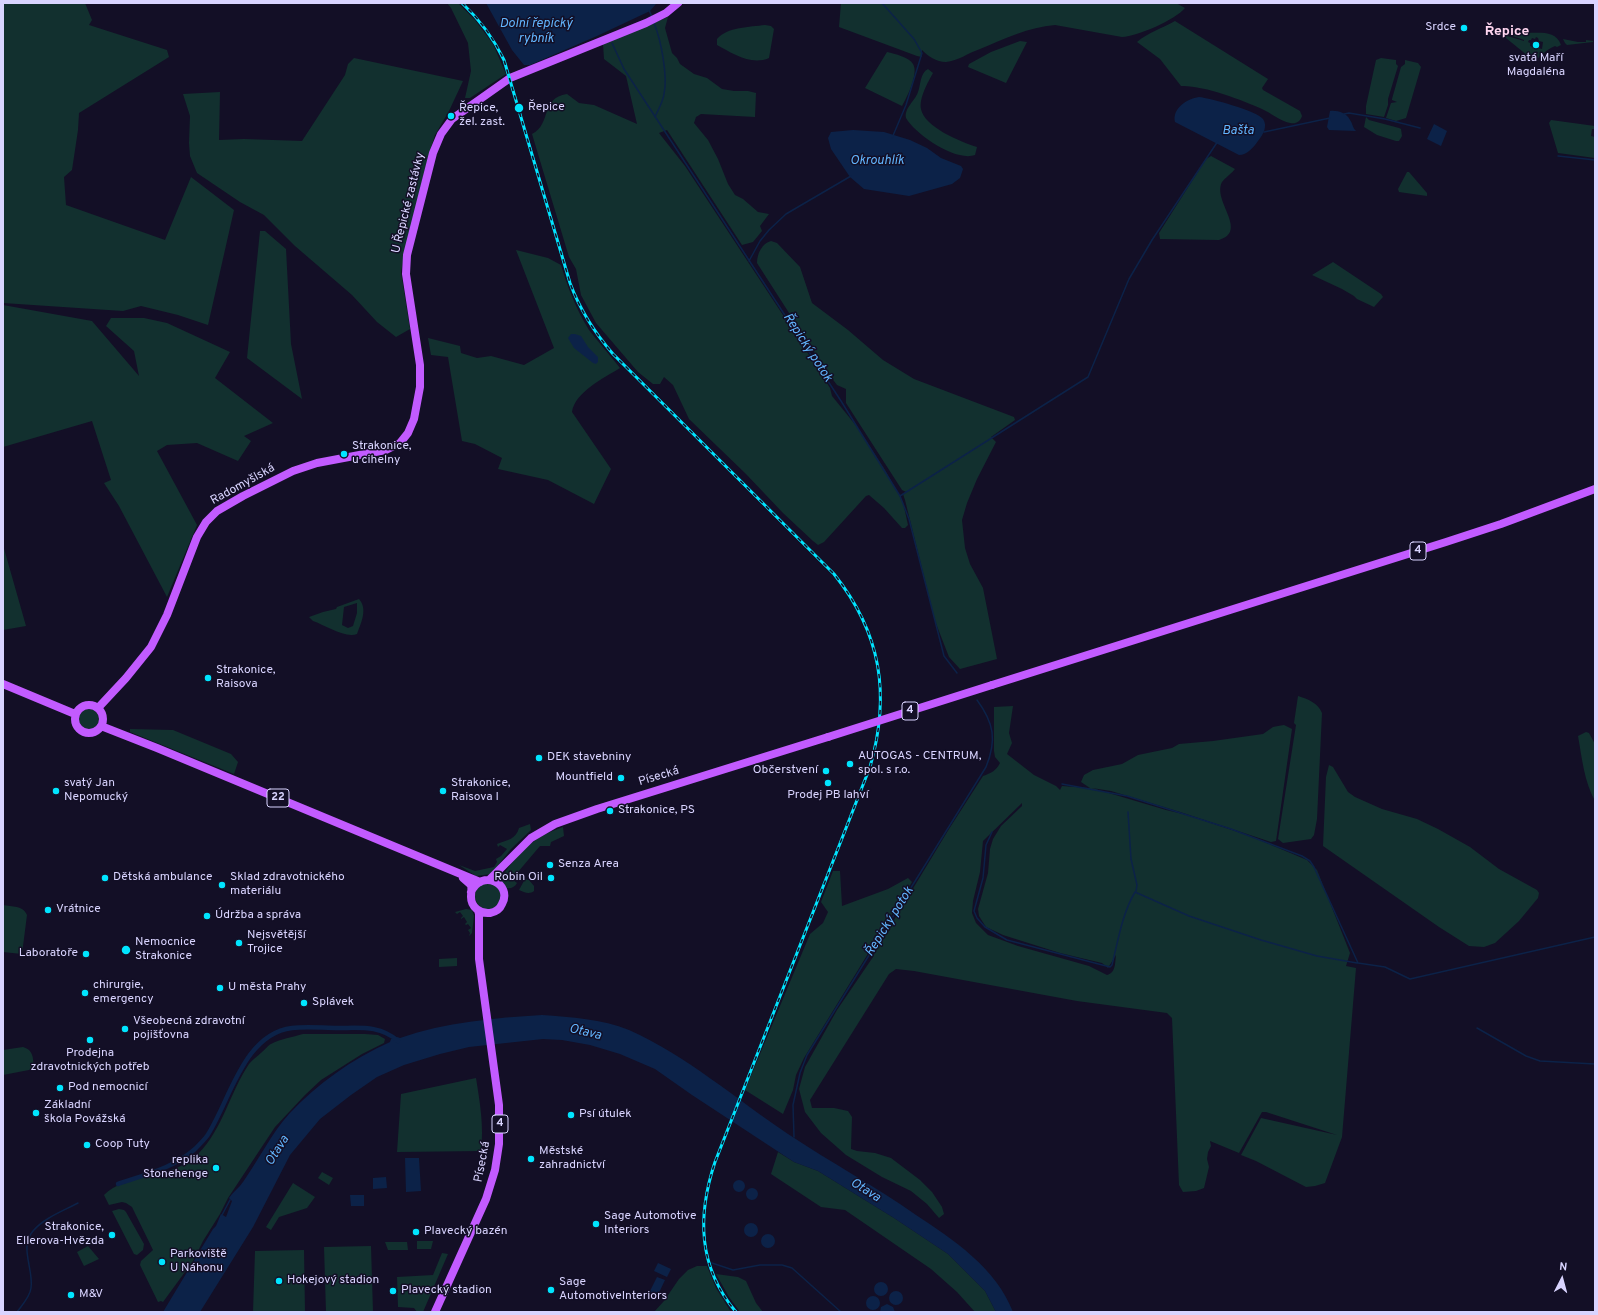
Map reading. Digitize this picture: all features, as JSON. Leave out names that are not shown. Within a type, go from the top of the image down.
[{"type":"main road","name":"U Řepické zastávky","points":[[420,365],[406,265],[415,222],[437,142],[452,119],[502,82],[646,23],[666,13],[678,3]]},
{"type":"main road","name":"Radomyšlská","points":[[98,708],[145,656],[156,639],[197,537],[210,518],[217,511],[243,496],[293,471],[317,463],[386,450],[400,442],[408,433],[414,419],[420,387],[420,365]]},
{"type":"main road","name":"Písecká","points":[[489,880],[531,838],[562,822],[597,809],[1446,542],[1501,524],[1595,489]]},
{"type":"main road","points":[[3,684],[75,714]]},
{"type":"main road","points":[[85,705],[92,705],[98,708],[102,715],[101,726],[93,732],[82,732],[76,726],[75,714],[85,705]]},
{"type":"main road","name":"22","points":[[101,726],[163,750],[480,882]]},
{"type":"main road","name":"Písecká","points":[[500,885],[500,876],[509,860]]},
{"type":"main road","name":"22","points":[[454,871],[471,885],[471,892]]},
{"type":"main road","points":[[471,892],[480,882],[489,880],[500,885]]},
{"type":"main road","name":"4","points":[[488,913],[493,912],[502,905],[504,895],[500,885]]},
{"type":"main road","name":"4","points":[[471,892],[472,901],[478,910]]},
{"type":"main road","points":[[478,910],[488,913]]},
{"type":"main road","name":"Písecká","points":[[435,1312],[467,1244],[489,1192],[497,1162],[500,1122],[479,959],[478,910]]},
{"type":"main road","name":"Písecká","points":[[479,934],[482,921],[488,913]]},
{"type":"green space","points":[[3,3],[85,3],[92,20],[89,25],[167,50],[169,57],[79,113],[72,170],[64,177],[66,205],[165,240],[191,177],[234,210],[208,325],[178,315],[141,306],[123,311],[3,303]]},
{"type":"green space","points":[[447,3],[458,3],[475,20],[493,44],[506,74],[470,98],[465,98],[471,71],[468,43],[451,8]]},
{"type":"green space","points":[[841,3],[1176,3],[1185,8],[1180,13],[1165,22],[1146,31],[1129,36],[1122,37],[1055,25],[1045,26],[1017,34],[959,59],[946,62],[932,58],[922,50],[922,57],[917,56],[839,27]]},
{"type":"green space","points":[[668,17],[665,28],[672,53],[680,64],[694,74],[707,78],[722,89],[756,93],[755,117],[701,114],[696,117],[694,123],[708,140],[718,159],[728,184],[735,195],[743,199],[758,212],[769,214],[760,226],[762,231],[753,242],[742,245],[667,130],[659,133],[685,166],[800,341],[830,388],[832,396],[858,428],[885,470],[903,502],[908,525],[905,528],[902,528],[884,508],[869,495],[866,496],[824,542],[818,545],[783,513],[746,474],[689,419],[673,385],[664,377],[660,384],[653,384],[638,372],[596,323],[581,295],[576,269],[569,257],[532,134],[538,130],[542,124],[549,106],[553,101],[559,96],[567,94],[579,103],[594,105],[637,124],[626,76],[604,59],[603,44]]},
{"type":"green space","points":[[1175,21],[1268,79],[1262,88],[1263,90],[1300,111],[1302,116],[1300,120],[1294,123],[1286,122],[1262,109],[1211,90],[1181,86],[1160,59],[1137,42],[1150,33]]},
{"type":"green space","points":[[765,25],[771,26],[774,29],[769,58],[762,60],[749,60],[735,55],[717,45],[717,39],[727,32],[739,28]]},
{"type":"green space","points":[[1506,27],[1526,33],[1549,34],[1558,39],[1561,45],[1557,47],[1555,46],[1536,60],[1533,60],[1501,34],[1524,40],[1501,32],[1502,29]],"holes":[[[1532,38],[1538,38],[1539,41],[1543,42],[1542,49],[1530,46],[1530,43],[1528,42]]]},
{"type":"green space","points":[[1563,39],[1578,42],[1586,42],[1586,40],[1593,42],[1567,45]]},
{"type":"green space","points":[[1020,41],[1027,42],[1006,83],[968,67],[969,64],[991,52]]},
{"type":"green space","points":[[887,52],[902,56],[913,64],[915,74],[912,85],[902,106],[865,88]]},
{"type":"green space","points":[[354,58],[463,81],[449,111],[435,135],[428,157],[401,272],[410,329],[396,337],[377,322],[352,295],[295,246],[264,215],[240,202],[197,173],[190,156],[190,116],[183,94],[220,92],[219,140],[244,139],[302,141],[345,75],[348,64]]},
{"type":"green space","points":[[1381,58],[1396,60],[1396,64],[1398,66],[1384,117],[1366,114],[1366,106],[1376,60]]},
{"type":"green space","points":[[1405,60],[1418,63],[1421,67],[1406,118],[1396,121],[1386,118],[1391,103],[1397,102],[1392,99],[1401,67],[1405,64]]},
{"type":"green space","points":[[928,69],[933,73],[924,90],[921,100],[921,109],[924,116],[936,128],[944,133],[977,147],[975,155],[958,155],[937,146],[918,132],[906,118],[908,108],[917,95],[923,73]]},
{"type":"green space","points":[[1366,117],[1369,120],[1401,129],[1402,136],[1399,141],[1377,135],[1364,127]]},
{"type":"green space","points":[[1551,120],[1595,126],[1595,129],[1592,129],[1591,136],[1595,137],[1595,158],[1558,153],[1549,123]]},
{"type":"green space","points":[[1211,156],[1235,169],[1222,182],[1220,190],[1231,230],[1227,236],[1219,240],[1160,239],[1159,233],[1206,159]]},
{"type":"green space","points":[[1407,172],[1409,172],[1427,193],[1427,196],[1399,192],[1398,189]]},
{"type":"green space","points":[[260,231],[265,231],[286,249],[291,344],[302,399],[247,358]]},
{"type":"green space","points":[[771,241],[777,243],[800,267],[812,303],[848,330],[883,360],[914,379],[1014,417],[1015,420],[991,437],[996,442],[977,479],[962,520],[965,548],[970,564],[983,588],[997,659],[960,669],[949,657],[935,621],[903,494],[906,492],[902,490],[846,403],[846,389],[837,385],[825,369],[757,263],[761,249],[765,244]]},
{"type":"green space","points":[[516,250],[548,258],[561,265],[566,282],[584,322],[620,368],[584,392],[574,405],[572,412],[611,469],[594,504],[548,480],[498,469],[502,458],[475,444],[462,441],[448,357],[431,355],[428,338],[460,346],[461,353],[477,358],[491,356],[524,365],[554,348]]},
{"type":"green space","points":[[1333,262],[1381,294],[1383,297],[1374,307],[1357,299],[1342,289],[1312,275]]},
{"type":"green space","points":[[3,305],[92,321],[139,376],[134,351],[106,326],[111,318],[144,318],[167,323],[230,352],[215,378],[273,423],[244,436],[251,441],[238,461],[197,443],[167,445],[157,451],[197,525],[167,597],[119,506],[104,483],[111,480],[92,421],[3,447]]},
{"type":"green space","points":[[3,545],[26,626],[3,630]]},
{"type":"green space","points":[[359,599],[362,603],[362,621],[357,634],[347,635],[341,633],[313,621],[309,617],[336,609],[337,607]],"holes":[[[357,603],[357,613],[353,626],[348,628],[342,625],[344,607]]]},
{"type":"green space","points":[[1298,696],[1315,704],[1322,713],[1317,819],[1314,835],[1311,839],[1283,843],[1278,839],[1296,725],[1294,723]]},
{"type":"green space","points":[[1013,706],[1009,733],[1012,743],[1007,754],[1034,775],[1056,786],[1060,790],[1062,786],[1090,788],[1081,782],[1084,775],[1093,770],[1122,764],[1138,755],[1172,748],[1179,744],[1263,734],[1273,727],[1284,725],[1292,729],[1276,841],[1271,842],[1180,812],[1111,791],[1092,788],[1187,815],[1250,836],[1307,860],[1317,870],[1350,953],[1346,966],[1356,968],[1342,1137],[1325,1183],[1306,1187],[1256,1161],[1241,1155],[1261,1118],[1337,1135],[1262,1112],[1239,1153],[1210,1141],[1211,1146],[1207,1159],[1209,1167],[1204,1188],[1196,1191],[1183,1192],[1179,1185],[1172,1018],[1167,1013],[1077,1001],[914,971],[896,969],[889,974],[810,1100],[812,1108],[834,1108],[848,1111],[852,1117],[851,1149],[875,1153],[891,1158],[920,1180],[932,1192],[942,1207],[944,1214],[939,1218],[927,1204],[911,1191],[882,1177],[846,1155],[821,1133],[805,1112],[799,1089],[805,1067],[837,1010],[873,957],[949,829],[983,776],[997,768],[1000,763],[995,757],[994,751],[994,707]],"holes":[[[1022,803],[1022,806],[1001,826],[993,839],[990,849],[988,873],[978,909],[979,916],[986,927],[1003,935],[1060,953],[1102,963],[1108,968],[1116,955],[1114,970],[1110,974],[1107,975],[1089,966],[1018,946],[988,935],[976,923],[972,913],[973,901],[980,872],[983,841]]]},
{"type":"green space","points":[[85,709],[93,709],[99,715],[99,723],[93,729],[85,729],[79,723],[79,715]]},
{"type":"green space","points":[[130,729],[173,730],[231,754],[238,762],[234,774],[130,732]]},
{"type":"green space","points":[[1586,732],[1589,733],[1595,744],[1595,801],[1588,786],[1578,736]]},
{"type":"green space","points":[[1329,765],[1333,767],[1348,792],[1355,797],[1382,809],[1417,819],[1438,829],[1470,847],[1499,869],[1537,890],[1539,893],[1538,898],[1519,921],[1495,943],[1484,947],[1469,946],[1439,927],[1323,846],[1326,777]]},
{"type":"green space","points":[[530,824],[531,830],[511,849],[491,874],[476,876],[459,865],[475,871],[494,867],[497,862],[496,859],[507,849],[500,845],[498,847],[497,844],[511,839],[516,835],[519,828]]},
{"type":"green space","points":[[563,827],[564,836],[551,842],[550,846],[540,846],[512,879],[517,883],[514,887],[506,888],[501,882],[510,865],[537,839]]},
{"type":"green space","points":[[833,871],[840,871],[842,906],[888,889],[908,878],[912,882],[804,1058],[796,1075],[793,1090],[783,1114],[745,1090],[810,934],[823,923],[828,912],[821,902]]},
{"type":"green space","points":[[525,879],[529,880],[534,886],[534,891],[528,893],[519,890]]},
{"type":"green space","points":[[488,883],[497,887],[501,896],[497,905],[488,909],[479,905],[475,896],[479,887]]},
{"type":"green space","points":[[3,905],[20,908],[27,915],[22,954],[3,952]]},
{"type":"green space","points":[[466,909],[472,910],[474,916],[472,933],[469,936],[470,933],[468,930],[471,928],[468,924],[465,924],[467,922],[464,917],[461,919],[463,916],[460,912],[457,914],[455,912]]},
{"type":"green space","points":[[457,958],[457,966],[439,967],[439,959]]},
{"type":"green space","points":[[303,1034],[365,1034],[378,1035],[385,1039],[384,1043],[362,1054],[321,1080],[275,1127],[228,1198],[193,1261],[163,1302],[158,1302],[140,1265],[141,1261],[153,1250],[132,1207],[122,1202],[109,1205],[104,1195],[113,1188],[124,1183],[163,1173],[176,1168],[188,1162],[198,1154],[214,1134],[242,1075],[250,1062],[275,1042]]},
{"type":"green space","points":[[23,1047],[27,1048],[31,1053],[34,1069],[3,1075],[3,1050]]},
{"type":"green space","points":[[476,1078],[482,1124],[481,1151],[397,1152],[401,1094]]},
{"type":"green space","points":[[778,1152],[794,1162],[818,1171],[894,1218],[948,1254],[985,1291],[996,1312],[975,1312],[957,1292],[931,1269],[845,1210],[821,1207],[771,1174]]},
{"type":"green space","points":[[322,1172],[333,1178],[329,1185],[318,1178]]},
{"type":"green space","points":[[293,1183],[315,1197],[307,1208],[279,1217],[271,1230],[266,1227]]},
{"type":"green space","points":[[119,1209],[126,1212],[144,1244],[143,1250],[137,1255],[134,1254],[112,1211]]},
{"type":"green space","points":[[417,1241],[433,1241],[431,1249],[417,1249]]},
{"type":"green space","points":[[385,1242],[407,1242],[408,1250],[388,1250]]},
{"type":"green space","points":[[88,1246],[99,1259],[84,1266],[77,1252]]},
{"type":"green space","points":[[371,1246],[373,1312],[326,1312],[324,1247]]},
{"type":"green space","name":"Hokejový stadion","points":[[304,1250],[305,1312],[253,1312],[255,1251]]},
{"type":"green space","points":[[442,1253],[448,1254],[423,1312],[417,1312],[414,1308],[398,1307],[397,1277],[433,1275]]},
{"type":"green space","points":[[697,1266],[707,1266],[716,1288],[731,1312],[654,1312],[664,1301],[679,1279],[688,1270]]},
{"type":"green space","points":[[716,1274],[738,1277],[746,1281],[756,1303],[763,1312],[740,1312],[729,1297]]},
{"type":"water","name":"Dolní řepický rybník","points":[[486,3],[656,4],[650,11],[597,36],[530,65],[524,65],[512,50]]},
{"type":"water","name":"Bašta","points":[[1199,97],[1223,102],[1259,116],[1263,119],[1265,125],[1260,139],[1245,154],[1239,155],[1175,122],[1178,108],[1185,102]]},
{"type":"water","points":[[1330,111],[1336,111],[1347,116],[1356,131],[1329,130],[1327,127]]},
{"type":"water","points":[[1434,124],[1447,131],[1441,146],[1427,139]]},
{"type":"water","name":"Okrouhlík","points":[[853,130],[884,132],[910,140],[927,148],[941,158],[961,166],[963,169],[960,178],[952,184],[909,196],[864,189],[850,177],[831,149],[828,138],[831,132]]},
{"type":"water","points":[[571,334],[581,336],[588,347],[598,357],[598,362],[596,364],[574,348],[568,338]]},
{"type":"water","name":"Otava","points":[[542,1015],[586,1019],[619,1026],[650,1040],[671,1052],[788,1134],[900,1204],[959,1245],[985,1269],[996,1282],[1006,1296],[1013,1312],[996,1312],[985,1291],[948,1254],[894,1218],[818,1171],[794,1162],[655,1069],[620,1054],[590,1045],[562,1040],[543,1039],[469,1047],[440,1054],[404,1065],[377,1077],[351,1095],[320,1119],[290,1155],[253,1227],[200,1312],[163,1312],[216,1226],[221,1214],[226,1217],[232,1201],[229,1198],[243,1182],[282,1122],[311,1092],[349,1064],[397,1037],[400,1038],[452,1024]]},
{"type":"water","points":[[405,1158],[419,1158],[421,1191],[406,1192]]},
{"type":"water","points":[[386,1177],[387,1188],[373,1189],[373,1178]]},
{"type":"water","points":[[737,1180],[741,1180],[745,1186],[741,1192],[737,1192],[733,1188],[733,1184]]},
{"type":"water","points":[[750,1188],[754,1188],[758,1194],[754,1200],[750,1200],[746,1196],[746,1192]]},
{"type":"water","points":[[350,1195],[364,1195],[364,1206],[351,1206]]},
{"type":"water","points":[[751,1223],[756,1225],[758,1230],[756,1235],[751,1237],[746,1235],[744,1230],[746,1225]]},
{"type":"water","points":[[768,1234],[773,1236],[775,1241],[773,1246],[768,1248],[763,1246],[761,1241],[763,1236]]},
{"type":"water","points":[[658,1263],[671,1269],[667,1277],[654,1271]]},
{"type":"water","points":[[657,1277],[665,1280],[656,1299],[648,1295]]},
{"type":"water","points":[[878,1282],[884,1282],[888,1286],[888,1292],[884,1296],[878,1296],[874,1292],[874,1286]]},
{"type":"water","points":[[893,1291],[899,1291],[903,1295],[903,1301],[899,1305],[893,1305],[889,1301],[889,1295]]},
{"type":"water","points":[[870,1296],[876,1296],[880,1300],[880,1306],[876,1310],[870,1310],[866,1306],[866,1300]]},
{"type":"water","points":[[887,1304],[893,1307],[895,1312],[880,1312],[881,1307]]},
{"type":"waterway","points":[[882,3],[914,39],[922,53],[906,105],[892,138]]},
{"type":"waterway","points":[[649,10],[652,17]]},
{"type":"waterway","points":[[654,23],[661,48],[665,78],[662,103],[655,117]]},
{"type":"waterway","name":"Řepický potok","points":[[612,43],[624,69],[841,401],[900,496],[909,519],[944,656],[957,673]]},
{"type":"waterway","points":[[1344,114],[1349,113],[1385,119],[1420,128]]},
{"type":"waterway","points":[[1264,132],[1330,118]]},
{"type":"waterway","points":[[900,496],[1088,377],[1129,279],[1152,240],[1218,141]]},
{"type":"waterway","points":[[1558,156],[1595,160]]},
{"type":"waterway","points":[[749,261],[760,241],[786,214],[851,176]]},
{"type":"waterway","name":"Řepický potok","points":[[794,1137],[793,1105],[800,1073],[807,1055],[986,767],[992,748],[992,732],[987,716],[977,700]]},
{"type":"waterway","points":[[1062,784],[1127,796],[1231,829],[1302,856],[1310,861],[1314,867],[1358,963],[1385,967],[1410,979],[1595,937]]},
{"type":"waterway","points":[[1128,812],[1131,859],[1137,885],[1136,891]]},
{"type":"waterway","points":[[992,832],[986,845],[983,878],[974,911],[977,918],[985,927],[1007,940],[1110,967],[1112,965],[1124,918],[1135,892],[1189,916],[1261,940],[1317,956],[1357,963]]},
{"type":"waterway","points":[[118,1184],[168,1166],[187,1156],[195,1149],[207,1136],[240,1071],[250,1056],[261,1042],[275,1033],[298,1027],[370,1028],[384,1032],[398,1041]]},
{"type":"waterway","points":[[1477,1028],[1526,1056],[1540,1061],[1595,1064]]},
{"type":"waterway","points":[[222,1215],[230,1200]]},
{"type":"waterway","points":[[17,1312],[27,1298],[31,1288],[31,1274],[27,1251],[29,1237],[37,1226],[54,1215],[78,1203]]},
{"type":"waterway","points":[[712,1263],[733,1270],[760,1265],[782,1265],[792,1268],[841,1312]]},
{"type":"railway","points":[[462,3],[486,29],[504,60],[570,283],[588,320],[613,354],[834,574],[850,596],[862,619],[872,642],[878,665],[880,714],[870,767],[715,1162],[709,1182],[705,1202],[704,1240],[714,1277],[723,1295],[736,1312]]},
{"type":"place","name":"Srdce","points":[[1464,28]]},
{"type":"place","name":"svatá Maří Magdaléna","points":[[1536,45]]},
{"type":"place","name":"Řepice","points":[[519,108]]},
{"type":"place","name":"Řepice, žel. zast.","points":[[451,116]]},
{"type":"place","name":"Strakonice, u cihelny","points":[[344,454]]},
{"type":"place","name":"Strakonice, Raisova","points":[[208,678]]},
{"type":"place","name":"DEK stavebniny","points":[[539,758]]},
{"type":"place","name":"AUTOGAS - CENTRUM, spol. s r.o.","points":[[850,764]]},
{"type":"place","name":"Občerstvení","points":[[826,771]]},
{"type":"place","name":"Mountfield","points":[[621,778]]},
{"type":"place","name":"Prodej PB lahví","points":[[828,783]]},
{"type":"place","name":"svatý Jan Nepomucký","points":[[56,791]]},
{"type":"place","name":"Strakonice, Raisova I","points":[[443,791]]},
{"type":"place","name":"Strakonice, PS","points":[[610,811]]},
{"type":"place","name":"Senza Area","points":[[550,865]]},
{"type":"place","name":"Dětská ambulance","points":[[105,878]]},
{"type":"place","name":"Robin Oil","points":[[551,878]]},
{"type":"place","name":"Sklad zdravotnického materiálu","points":[[222,885]]},
{"type":"place","name":"Vrátnice","points":[[48,910]]},
{"type":"place","name":"Údržba a správa","points":[[207,916]]},
{"type":"place","name":"Nejsvětější Trojice","points":[[239,943]]},
{"type":"place","name":"Nemocnice Strakonice","points":[[126,950]]},
{"type":"place","name":"Laboratoře","points":[[86,954]]},
{"type":"place","name":"U města Prahy","points":[[220,988]]},
{"type":"place","name":"chirurgie, emergency","points":[[85,993]]},
{"type":"place","name":"Splávek","points":[[304,1003]]},
{"type":"place","name":"Všeobecná zdravotní pojišťovna","points":[[125,1029]]},
{"type":"place","name":"Prodejna zdravotnických potřeb","points":[[90,1040]]},
{"type":"place","name":"Pod nemocnicí","points":[[60,1088]]},
{"type":"place","name":"Základní škola Povážská","points":[[36,1113]]},
{"type":"place","name":"Psí útulek","points":[[571,1115]]},
{"type":"place","name":"Coop Tuty","points":[[87,1145]]},
{"type":"place","name":"Městské zahradnictví","points":[[531,1159]]},
{"type":"place","name":"replika Stonehenge","points":[[216,1168]]},
{"type":"place","name":"Sage Automotive Interiors","points":[[596,1224]]},
{"type":"place","name":"Plavecký bazén","points":[[416,1232]]},
{"type":"place","name":"Strakonice, Ellerova-Hvězda","points":[[112,1235]]},
{"type":"place","name":"Parkoviště U Náhonu","points":[[162,1262]]},
{"type":"place","name":"Hokejový stadion","points":[[279,1281]]},
{"type":"place","name":"Sage AutomotiveInteriors","points":[[551,1290]]},
{"type":"place","name":"Plavecký stadion","points":[[393,1291]]},
{"type":"place","name":"M&V","points":[[71,1295]]},
{"type":"district","name":"Řepice","points":[[1507,32]]}]
